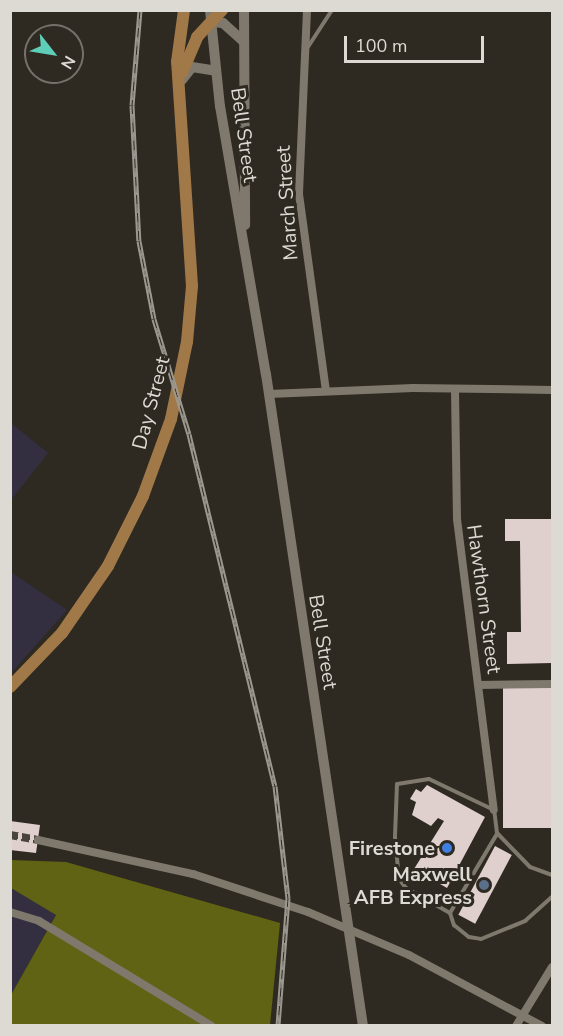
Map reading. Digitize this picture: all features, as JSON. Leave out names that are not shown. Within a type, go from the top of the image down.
[{"type":"main road","name":"Day Street","points":[[10,687],[62,633],[108,566],[143,496],[163,444],[187,342],[192,258],[181,83],[177,62],[184,10]]},
{"type":"main road","name":"Day Street","points":[[181,83],[188,53],[211,16],[222,10]]},
{"type":"main road","name":"Bell Street","points":[[244,10],[245,265]]},
{"type":"main road","points":[[211,16],[223,23],[243,41]]},
{"type":"main road","name":"Bell Street","points":[[211,16],[216,71],[245,265],[269,394],[363,1026]]},
{"type":"main road","points":[[181,83],[192,67],[216,71]]},
{"type":"street","name":"March Street","points":[[307,10],[299,194],[326,392]]},
{"type":"street","points":[[269,394],[552,390]]},
{"type":"street","name":"Hawthorn Street","points":[[455,391],[457,519],[494,810]]},
{"type":"street","points":[[479,685],[552,684]]},
{"type":"street","points":[[38,840],[145,862],[238,888],[371,937],[448,974],[542,1026]]},
{"type":"street","points":[[10,912],[39,921],[212,1026]]},
{"type":"street","points":[[516,1026],[552,967]]},
{"type":"lane","points":[[304,53],[333,10]]},
{"type":"lane","points":[[552,875],[530,867],[497,833],[494,810],[429,779],[397,784],[394,837],[399,879],[406,888],[450,913],[454,925],[469,937],[481,939],[525,921],[552,897]]},
{"type":"lane","points":[[450,913],[497,833]]},
{"type":"shaded area","points":[[11,423],[48,453],[11,500]]},
{"type":"shaded area","points":[[11,572],[67,610],[11,673]]},
{"type":"shaded area","points":[[11,860],[66,862],[280,923],[270,1025],[11,1026],[11,995],[56,915],[11,888]]},
{"type":"shaded area","points":[[11,888],[56,914],[11,995]]},
{"type":"building","points":[[505,519],[552,519],[552,663],[507,664],[507,632],[521,632],[520,541],[505,541]]},
{"type":"building","points":[[503,684],[552,684],[552,828],[503,828]]},
{"type":"building","points":[[427,785],[485,817],[447,888],[414,869],[444,821],[438,818],[431,826],[412,815],[416,802],[410,799],[416,789],[421,792]]},
{"type":"building","points":[[10,821],[40,825],[36,853],[10,850]]},
{"type":"building","points":[[495,846],[512,855],[475,924],[458,915]]},
{"type":"tunnel","points":[[10,835],[38,840]]},
{"type":"railway","points":[[140,10],[132,105],[139,241],[154,319],[189,434],[275,786],[288,898],[278,1026]]},
{"type":"place","name":"Firestone","points":[[447,848]]},
{"type":"place","name":"Maxwell AFB Express","points":[[484,885]]}]
